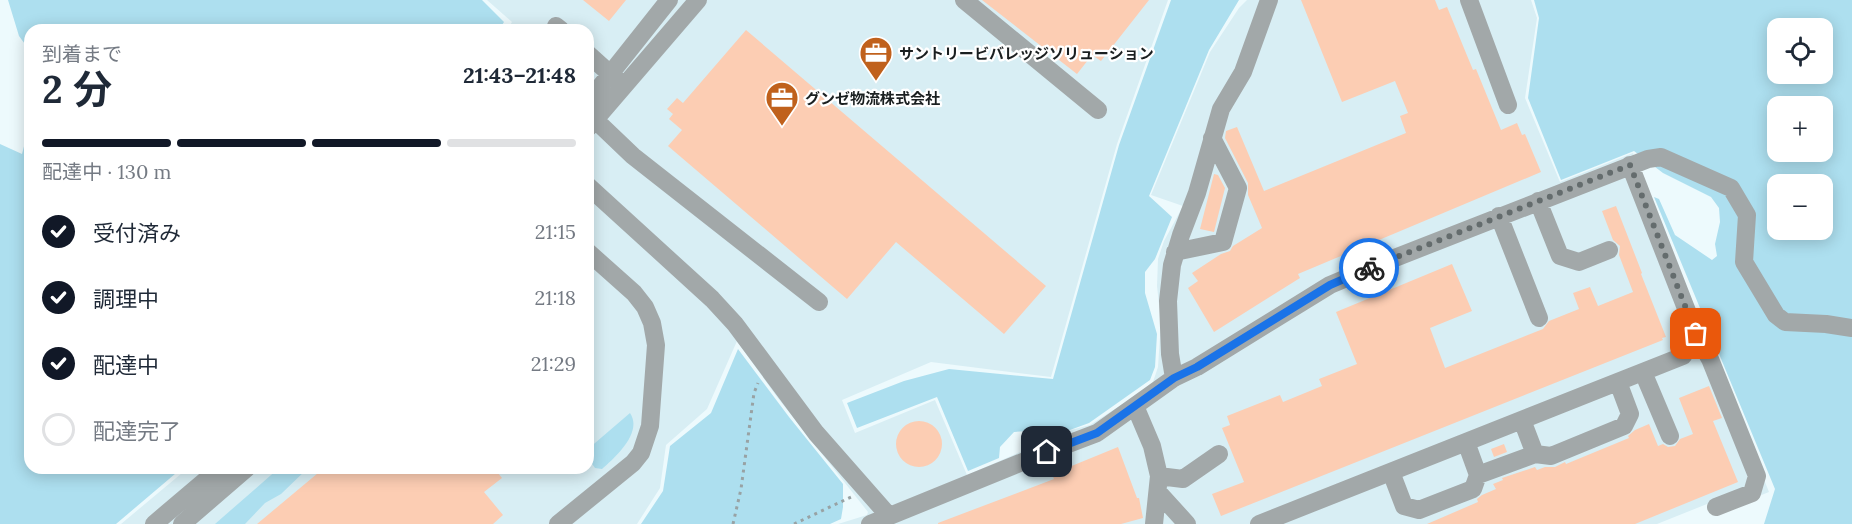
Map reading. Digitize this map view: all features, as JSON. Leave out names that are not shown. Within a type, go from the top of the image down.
[{"type":"street","points":[[594,114],[669,0]]},
{"type":"street","points":[[594,97],[617,80],[698,0]]},
{"type":"street","points":[[964,0],[1098,110]]},
{"type":"street","points":[[1174,378],[1170,354],[1168,301],[1172,265],[1197,193],[1221,109],[1243,72],[1269,0]]},
{"type":"street","points":[[1469,0],[1508,105]]},
{"type":"street","points":[[594,59],[617,80]]},
{"type":"street","points":[[594,123],[819,302]]},
{"type":"street","points":[[1176,252],[1223,242],[1238,188],[1212,138]]},
{"type":"street","points":[[870,524],[1097,433],[1174,378],[1197,367],[1330,285],[1499,216],[1648,159],[1660,157],[1731,188],[1747,215],[1743,262],[1776,315],[1785,322],[1852,328]]},
{"type":"street","points":[[1630,165],[1696,334],[1710,359],[1757,476],[1752,493],[1716,507]]},
{"type":"street","points":[[594,191],[712,299],[735,324],[816,433],[889,516]]},
{"type":"street","points":[[1538,201],[1560,256],[1579,262],[1609,250]]},
{"type":"street","points":[[1499,216],[1539,318]]},
{"type":"street","points":[[558,524],[633,463],[641,453],[650,426],[656,345],[652,323],[645,307],[634,293],[594,257]]},
{"type":"street","points":[[1259,524],[1298,517],[1391,472],[1683,356],[1696,334]]},
{"type":"street","points":[[1643,372],[1670,436]]},
{"type":"street","points":[[1478,475],[1535,454],[1551,456],[1624,426],[1630,414],[1618,382]]},
{"type":"street","points":[[1135,406],[1152,446],[1158,484],[1154,524]]},
{"type":"street","points":[[1522,420],[1535,454]]},
{"type":"street","points":[[1391,472],[1404,506],[1419,510],[1473,489],[1478,475],[1466,442]]},
{"type":"street","points":[[1158,484],[1184,480],[1219,454]]},
{"type":"street","points":[[154,524],[213,474]]},
{"type":"street","points":[[182,524],[240,474]]},
{"type":"street","points":[[1158,484],[1187,524]]},
{"type":"path","points":[[733,524],[741,489],[754,393],[759,379],[768,370]]},
{"type":"path","points":[[794,524],[866,490]]},
{"type":"shaded area","points":[[8,0],[482,0],[504,22],[503,24],[24,24],[24,43],[19,36]]},
{"type":"shaded area","points":[[487,0],[1168,0],[1117,144],[1051,377],[931,362],[842,400],[855,433],[935,400],[967,475],[1071,430],[1090,425],[1153,382],[1158,367],[1161,322],[1157,286],[1158,259],[1164,241],[1183,206],[1151,195],[1210,52],[1239,8],[1247,0],[1531,0],[1537,18],[1525,98],[1560,182],[1633,153],[1769,492],[1717,513],[1712,502],[1657,524],[838,524],[867,515],[868,512],[777,397],[737,341],[707,409],[666,445],[660,488],[637,524],[121,524],[181,474],[594,474],[594,24],[511,24],[512,22]]},
{"type":"shaded area","points":[[1171,0],[1239,0],[1209,50],[1149,196],[1172,217],[1155,259],[1145,272],[1145,293],[1157,334],[1155,367],[1150,380],[1089,423],[1040,441],[1029,431],[1014,432],[1000,447],[999,458],[968,471],[937,397],[857,428],[847,403],[904,381],[949,369],[1053,379],[1119,145]]},
{"type":"shaded area","points":[[1534,0],[1852,0],[1852,524],[1764,524],[1775,489],[1654,197],[1659,199],[1675,235],[1712,260],[1717,256],[1715,244],[1720,222],[1719,208],[1711,197],[1663,173],[1634,151],[1561,180],[1528,98],[1539,18]]},
{"type":"shaded area","points":[[0,144],[22,154],[24,146],[24,474],[175,474],[116,524],[0,524]]},
{"type":"shaded area","points":[[738,349],[843,484],[841,519],[830,524],[641,524],[663,491],[670,446],[711,413]]},
{"type":"shaded area","points":[[630,413],[633,420],[631,436],[602,469],[594,467],[594,444]]},
{"type":"shaded area","points":[[272,474],[302,474],[281,494],[265,503],[245,524],[215,524]]},
{"type":"building","points":[[583,0],[626,0],[609,21]]},
{"type":"building","points":[[982,0],[1149,0],[1101,61],[1092,55],[1077,74]]},
{"type":"building","points":[[1301,0],[1435,0],[1439,10],[1447,7],[1501,130],[1517,123],[1522,135],[1525,134],[1541,172],[1298,274],[1300,278],[1214,332],[1188,288],[1198,281],[1192,273],[1221,254],[1230,251],[1233,246],[1262,228],[1248,195],[1248,183],[1225,138],[1226,131],[1237,127],[1264,191],[1406,133],[1400,116],[1408,113],[1395,81],[1342,102]]},
{"type":"building","points":[[746,30],[1046,286],[1004,334],[896,242],[847,299],[668,146],[682,130],[669,119],[673,114],[667,109],[677,98],[683,103]]},
{"type":"building","points":[[1214,174],[1218,175],[1225,188],[1214,232],[1200,229]]},
{"type":"building","points":[[1616,206],[1666,337],[1662,338],[1663,340],[1221,516],[1212,494],[1244,482],[1222,428],[1230,425],[1227,416],[1280,395],[1283,402],[1322,386],[1319,379],[1357,364],[1336,312],[1452,264],[1472,311],[1430,328],[1445,368],[1543,329],[1549,321],[1579,309],[1573,293],[1590,287],[1598,306],[1633,292],[1619,255],[1620,246],[1613,240],[1602,211]]},
{"type":"building","points":[[1709,386],[1722,418],[1713,421],[1738,482],[1635,524],[1427,524],[1478,502],[1477,499],[1482,495],[1496,489],[1493,484],[1503,480],[1502,478],[1535,467],[1537,470],[1555,467],[1565,462],[1566,464],[1629,438],[1628,436],[1635,430],[1649,424],[1658,446],[1663,444],[1668,447],[1675,446],[1680,439],[1693,434],[1679,398]]},
{"type":"building","points":[[919,421],[935,428],[942,444],[935,460],[919,467],[903,460],[896,444],[903,428]]},
{"type":"building","points":[[1504,444],[1507,452],[1494,457],[1491,449]]},
{"type":"building","points":[[1118,447],[1137,498],[1139,498],[1143,518],[1121,524],[938,524],[1054,479],[1052,474]]},
{"type":"building","points":[[317,474],[499,474],[502,478],[484,492],[503,515],[493,524],[257,524]]},
{"type":"way so far","points":[[1369,268],[1630,165],[1696,334]]},
{"type":"place","name":"サントリービバレッジソリューション","points":[[876,82]]},
{"type":"place","name":"グンゼ物流株式会社","points":[[782,127]]},
{"type":"route","points":[[1047,452],[1097,433],[1174,378],[1197,367],[1330,285],[1369,268]]}]
